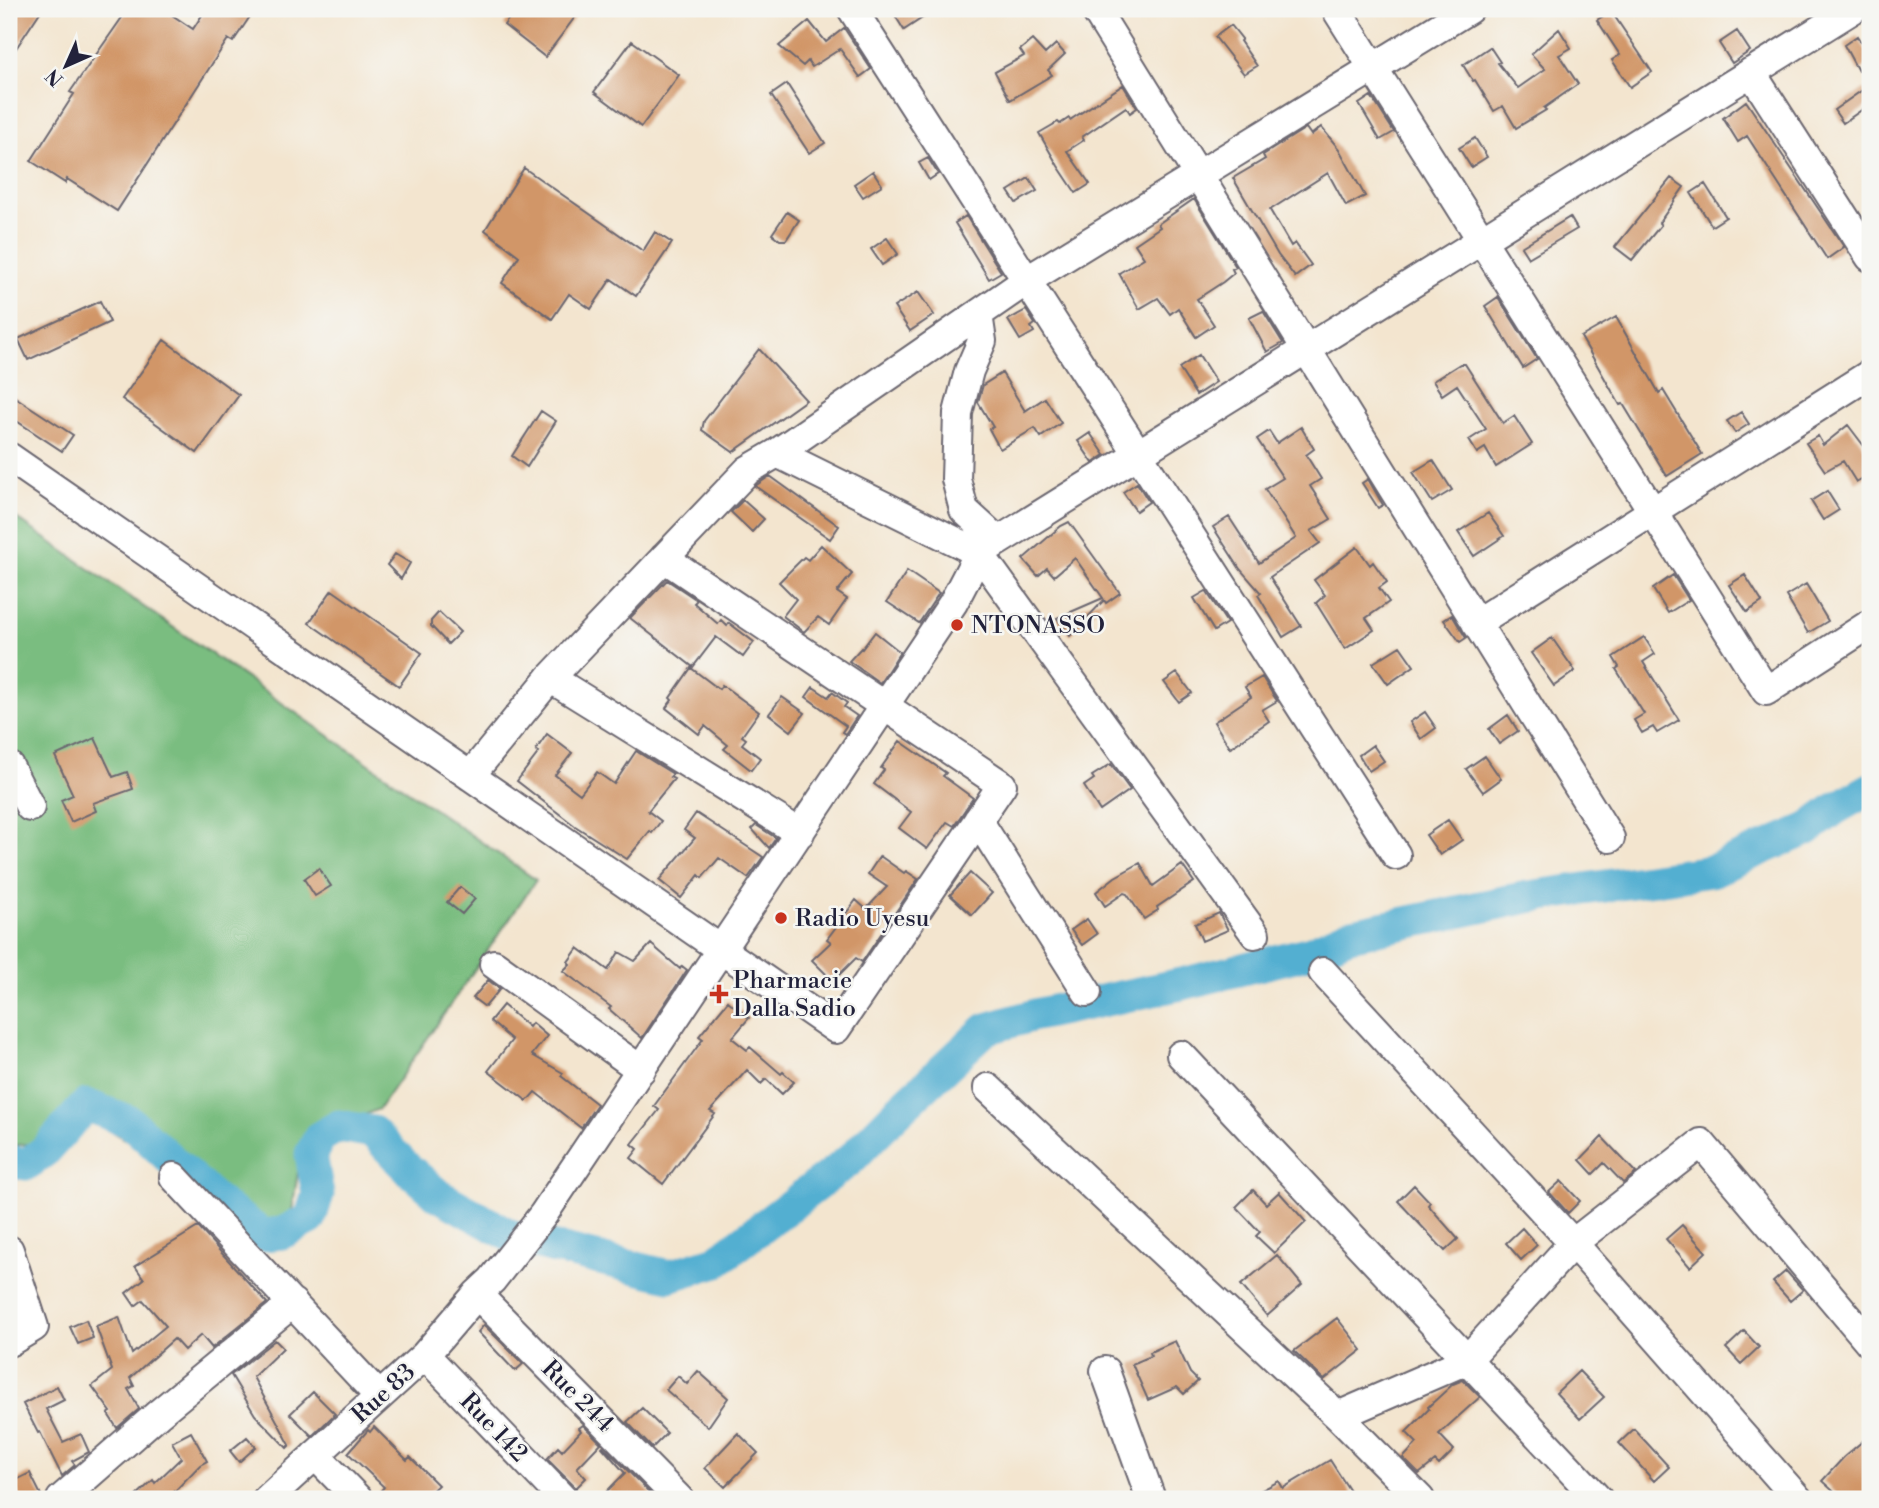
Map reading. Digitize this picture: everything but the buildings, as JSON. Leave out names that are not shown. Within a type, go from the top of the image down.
[{"type":"street","points":[[1095,9],[1610,838]]},
{"type":"street","points":[[1336,9],[1766,691],[1870,624]]},
{"type":"street","points":[[470,776],[550,678],[748,470],[777,453],[1026,281],[1469,9]]},
{"type":"street","points":[[988,546],[1853,9]]},
{"type":"street","points":[[855,10],[1026,281],[1396,855]]},
{"type":"street","points":[[1751,72],[1870,257]]},
{"type":"street","points":[[978,314],[982,341],[969,371],[958,413],[956,479],[964,510],[1255,934]]},
{"type":"street","points":[[1476,623],[1870,374]]},
{"type":"street","points":[[777,453],[988,546]]},
{"type":"street","points":[[9,457],[836,1028],[1002,785],[664,558]]},
{"type":"street","name":"Rue 83","points":[[267,1499],[425,1355],[543,1215],[953,603],[988,546]]},
{"type":"street","points":[[550,678],[800,833]]},
{"type":"street","points":[[9,766],[30,807]]},
{"type":"street","points":[[978,820],[1087,992]]},
{"type":"street","points":[[494,964],[641,1070]]},
{"type":"street","points":[[1323,972],[1573,1243],[1798,1499]]},
{"type":"street","points":[[1181,1055],[1598,1499]]},
{"type":"street","points":[[988,1088],[1338,1416],[1420,1499]]},
{"type":"street","points":[[1338,1416],[1466,1360],[1573,1243],[1701,1143],[1870,1343]]},
{"type":"street","points":[[174,1177],[379,1396]]},
{"type":"street","points":[[9,1250],[34,1327],[9,1342]]},
{"type":"street","name":"Rue 244","points":[[484,1287],[679,1499]]},
{"type":"street","points":[[61,1499],[158,1414],[293,1303]]},
{"type":"street","name":"Rue 142","points":[[425,1355],[563,1499]]},
{"type":"street","points":[[1105,1371],[1151,1499]]},
{"type":"street","points":[[315,1455],[358,1499]]},
{"type":"green space","points":[[9,513],[536,880],[379,1109],[303,1140],[292,1211],[270,1224],[94,1121],[37,1143],[9,1146]]},
{"type":"waterway","points":[[9,1162],[27,1164],[46,1150],[86,1105],[130,1122],[215,1200],[263,1235],[282,1233],[310,1219],[318,1194],[311,1154],[320,1137],[339,1126],[373,1132],[405,1166],[438,1195],[515,1238],[669,1276],[717,1261],[851,1159],[986,1029],[1035,1015],[1186,983],[1311,952],[1349,935],[1528,897],[1711,871],[1808,829],[1835,809],[1870,789]]},
{"type":"place","name":"NTONASSO","points":[[957,625]]},
{"type":"place","name":"Radio Uyesu","points":[[781,918]]},
{"type":"place","name":"Pharmacie Dalla Sadio","points":[[719,994]]}]
